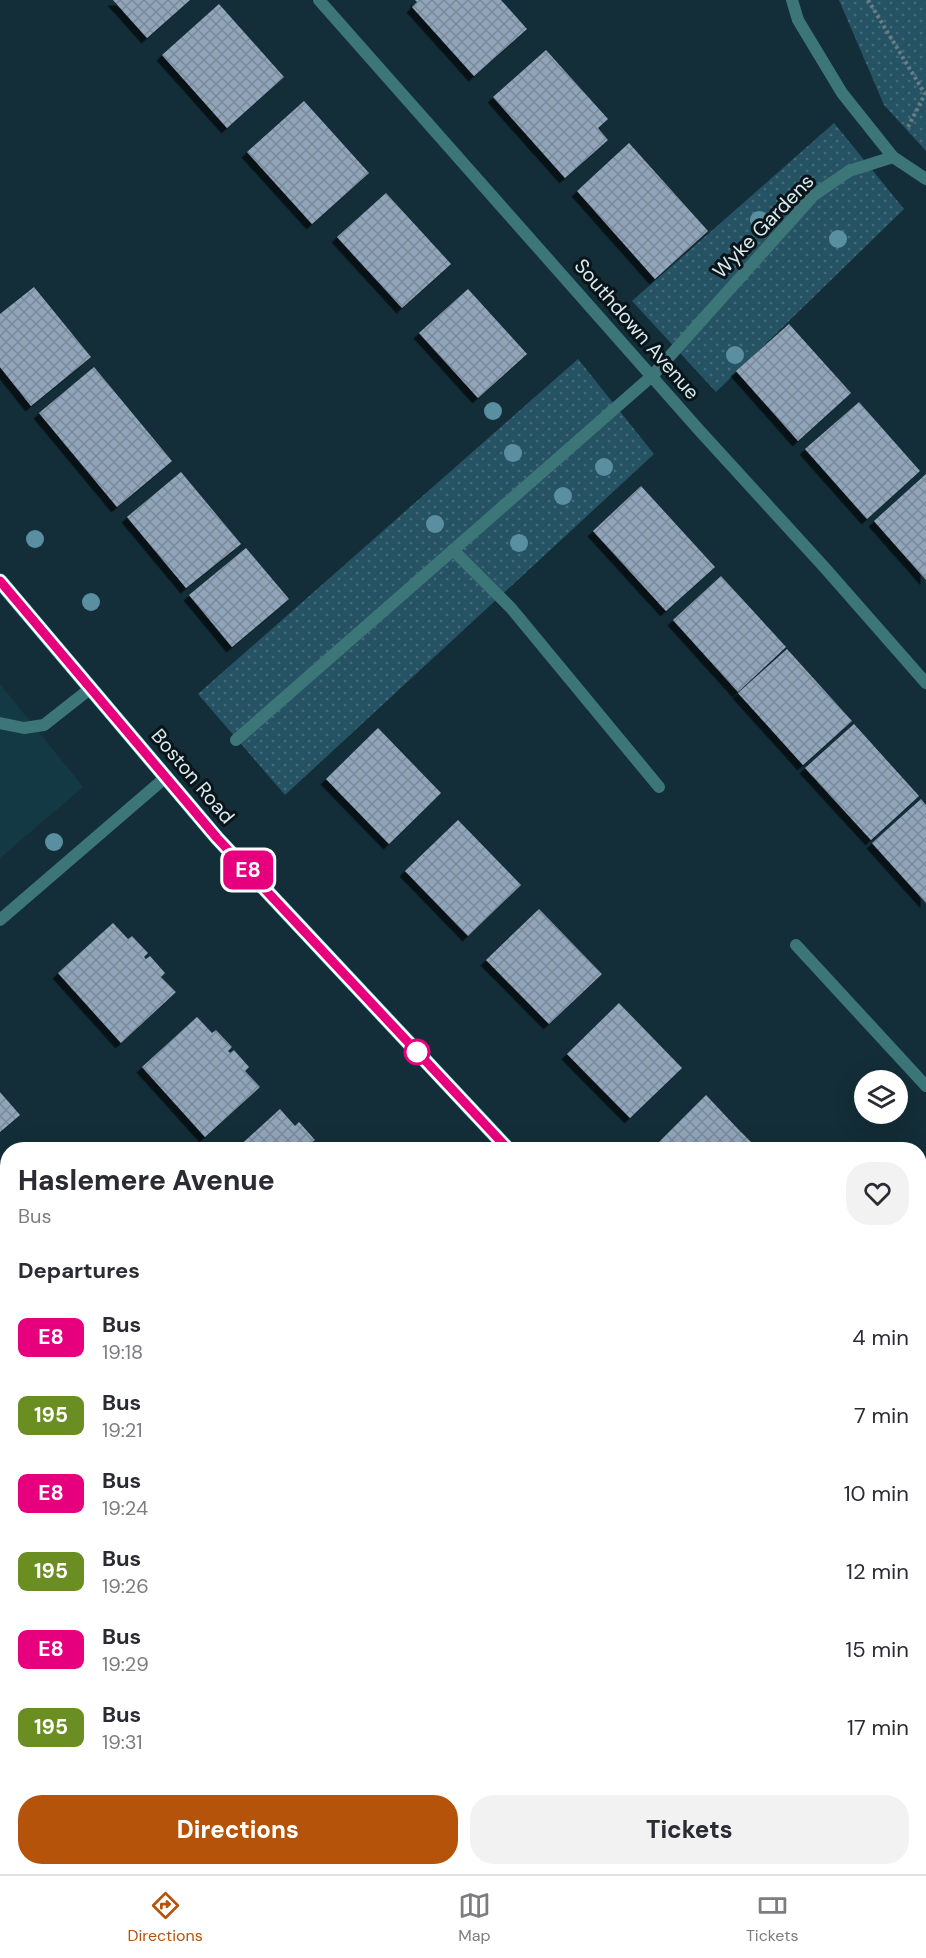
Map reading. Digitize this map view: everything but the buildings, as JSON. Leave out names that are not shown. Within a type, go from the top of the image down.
[{"type":"main road","name":"Boston Road","points":[[0,581],[217,838],[501,1142]]},
{"type":"street","name":"Southdown Avenue","points":[[319,0],[926,683]]},
{"type":"street","points":[[792,0],[798,20],[842,93],[893,158],[926,179]]},
{"type":"street","name":"Wyke Gardens","points":[[236,740],[652,376],[814,195],[849,171],[893,158]]},
{"type":"street","points":[[453,550],[511,608],[659,787]]},
{"type":"street","points":[[0,723],[24,728],[44,725],[91,688]]},
{"type":"street","points":[[0,920],[166,777]]},
{"type":"street","points":[[796,945],[926,1086]]},
{"type":"path","points":[[868,0],[926,94]]},
{"type":"shaded area","points":[[839,0],[926,0],[926,151],[884,105]]},
{"type":"shaded area","points":[[834,123],[904,209],[716,392],[632,301]]},
{"type":"shaded area","points":[[578,359],[654,454],[285,795],[198,694]]},
{"type":"shaded area","points":[[0,684],[83,787],[0,858]]},
{"type":"bus line","name":"E8","points":[[0,581],[217,838],[501,1142]]}]
